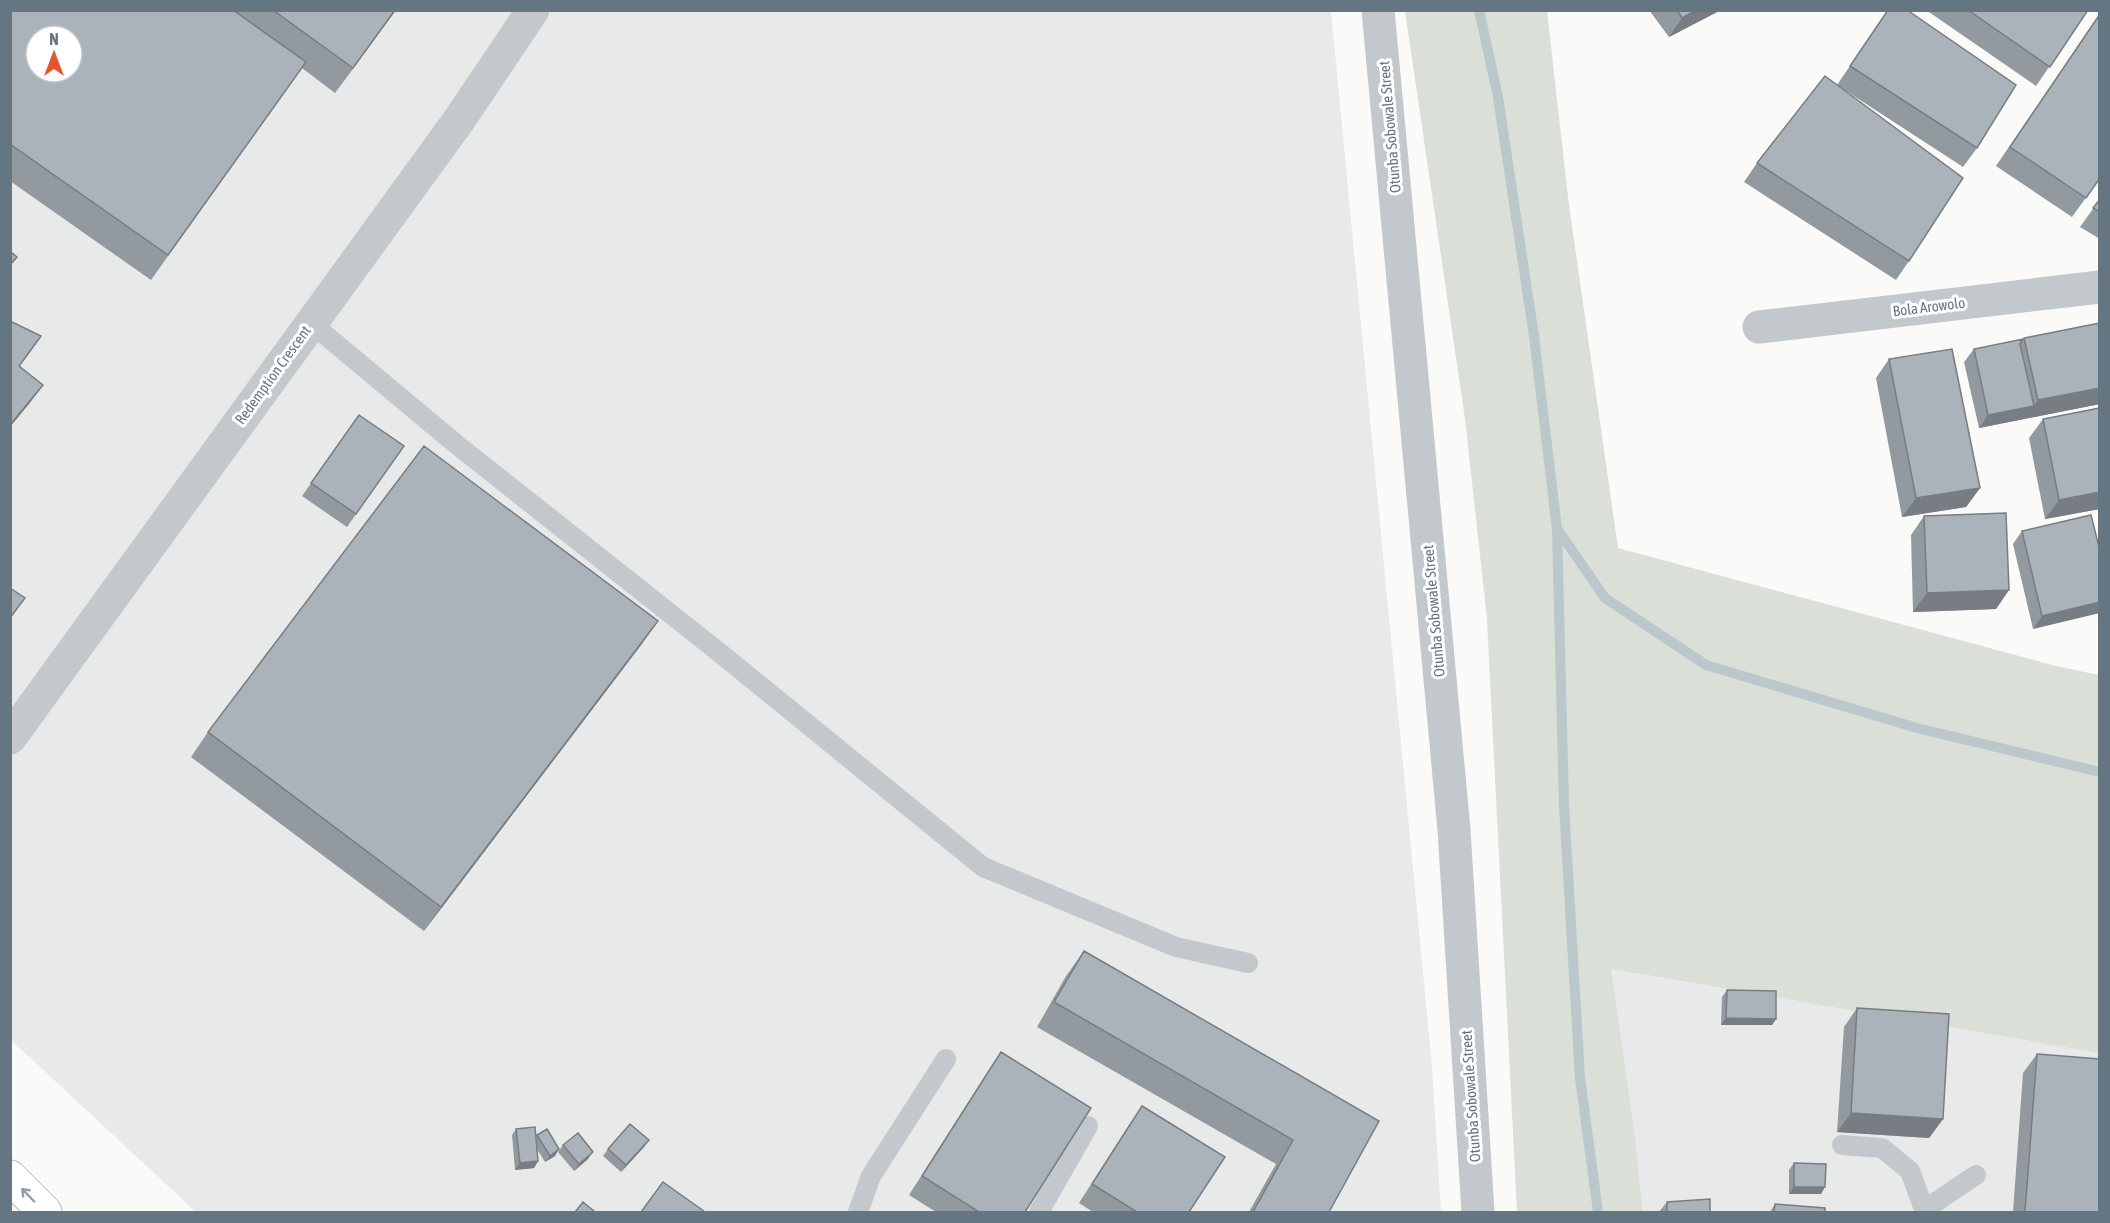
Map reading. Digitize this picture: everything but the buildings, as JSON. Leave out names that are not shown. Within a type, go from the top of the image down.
[{"type":"main road","points":[[10,1177],[45,1212]]},
{"type":"street","name":"Redemption Crescent","points":[[10,738],[459,120],[533,10]]},
{"type":"street","name":"Otunba Sobowale Street","points":[[1378,10],[1454,830],[1478,1212]]},
{"type":"street","name":"Bola Arowolo","points":[[1759,327],[2100,287]]},
{"type":"lane","points":[[311,323],[456,444],[720,653],[983,867],[1176,947],[1248,963]]},
{"type":"lane","points":[[858,1212],[871,1176],[946,1059]]},
{"type":"lane","points":[[1039,1212],[1088,1126]]},
{"type":"lane","points":[[1842,1145],[1882,1148],[1910,1171],[1924,1211],[1976,1174]]},
{"type":"shaded area","points":[[10,11],[1331,11],[1432,1067],[1441,1212],[196,1212],[11,1040]]},
{"type":"shaded area","points":[[1405,11],[1547,11],[1569,205],[1618,548],[2056,666],[2099,675],[2099,1053],[1611,969],[1635,1136],[1643,1212],[1517,1212],[1487,619],[1465,419]]},
{"type":"shaded area","points":[[1610,969],[2099,1053],[2099,1212],[1643,1212],[1635,1136]]},
{"type":"waterway","points":[[1479,10],[1498,97],[1534,336],[1557,529],[1564,805],[1580,1078],[1598,1212]]},
{"type":"waterway","points":[[1558,530],[1605,598],[1706,665],[1917,728],[2100,772]]}]
